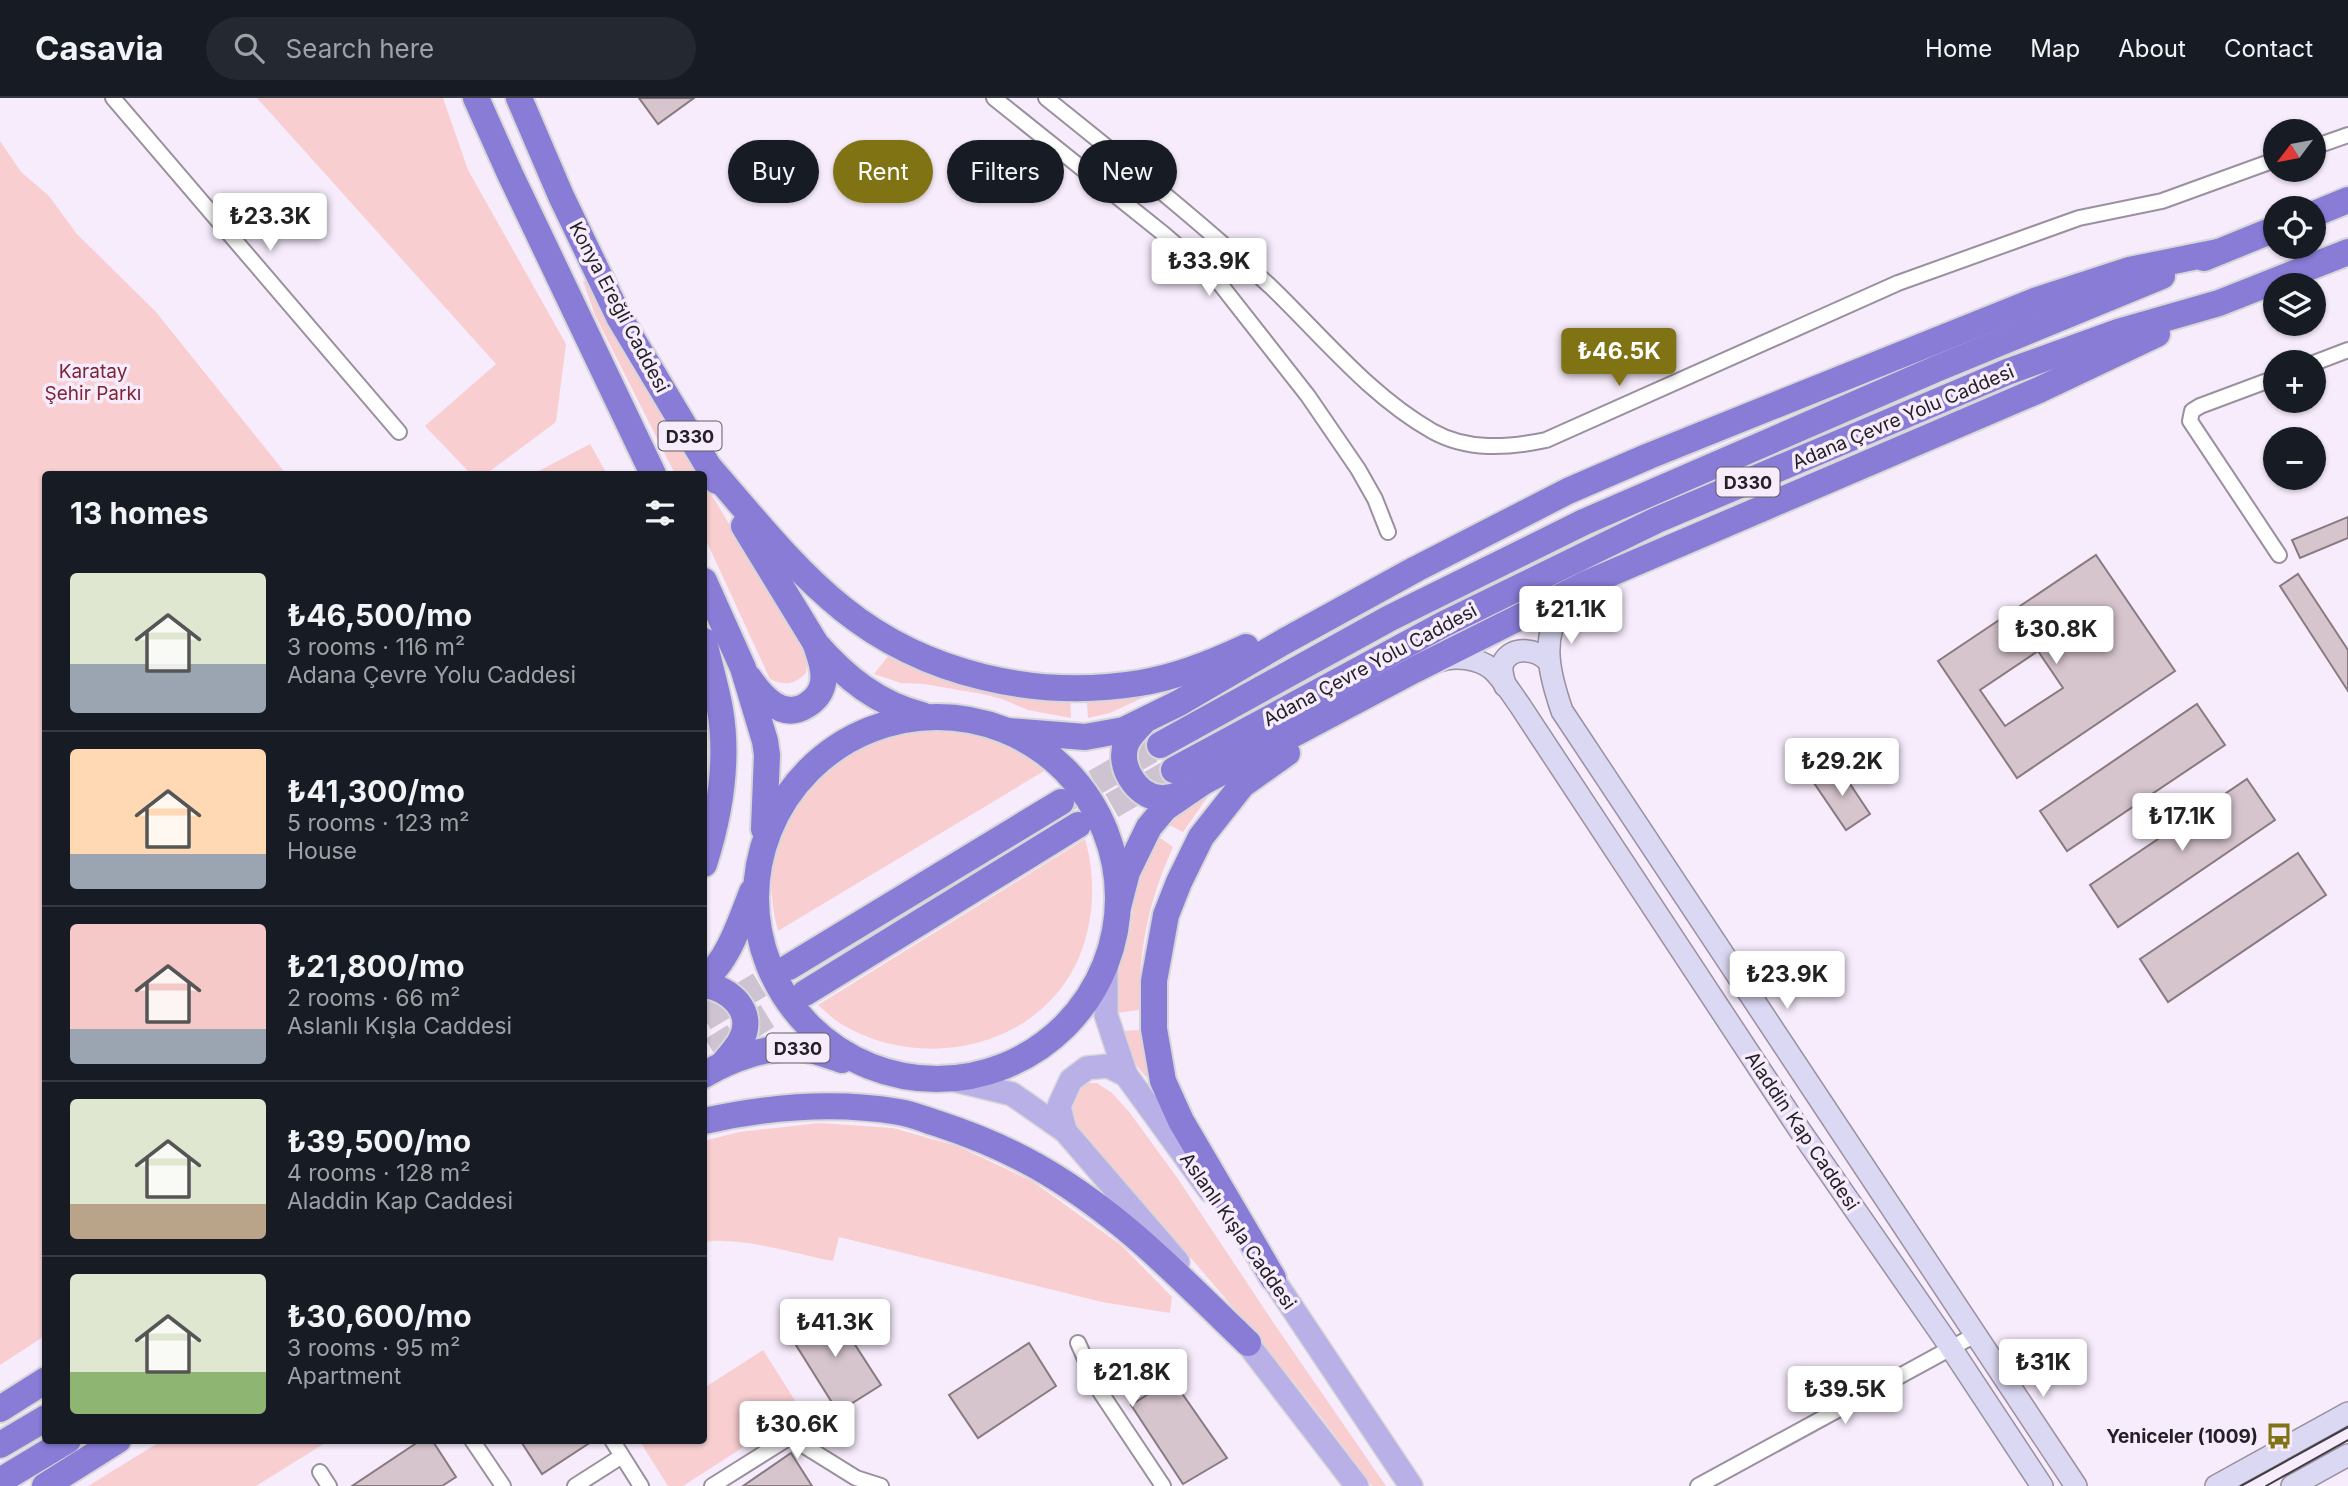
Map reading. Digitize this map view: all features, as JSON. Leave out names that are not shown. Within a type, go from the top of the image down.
[{"type":"highway","name":"Konya Ereğli Caddesi","points":[[476,98],[652,471]]},
{"type":"highway","name":"Konya Ereğli Caddesi","points":[[519,98],[561,195],[620,317],[816,644],[859,687],[903,710],[928,716]]},
{"type":"highway","points":[[2326,209],[2348,200]]},
{"type":"highway","name":"Adana Çevre Yolu Caddesi","points":[[1160,745],[1390,618],[1584,522],[1936,369],[2263,234]]},
{"type":"highway","points":[[708,466],[810,579],[844,610],[888,640],[921,657],[1004,682],[1057,688],[1140,683],[1171,676],[1239,650],[1416,569],[1580,486],[2037,300],[2129,270],[2218,252]]},
{"type":"highway","name":"Adana Çevre Yolu Caddesi","points":[[1180,781],[1444,624],[1657,520],[2007,372],[2119,332],[2218,303],[2348,252]]},
{"type":"highway","points":[[1143,722],[1126,744],[1124,758],[1137,787],[1148,795],[1160,798],[1180,781],[1368,694],[1588,583],[2039,390],[2218,303]]},
{"type":"highway","points":[[1008,731],[1086,737],[1124,730],[1143,722],[1416,569]]},
{"type":"highway","points":[[707,589],[743,668],[767,755],[764,842],[756,880],[722,959],[707,976]]},
{"type":"highway","points":[[743,668],[766,699],[780,709],[794,711],[816,699],[822,685],[823,668],[816,644]]},
{"type":"highway","points":[[707,654],[720,710],[724,749],[720,803],[707,853]]},
{"type":"highway","points":[[1273,1278],[1181,1121],[1163,1081],[1154,1029],[1156,960],[1166,915],[1178,882],[1201,837],[1242,785],[1368,694]]},
{"type":"highway","points":[[764,842],[782,802],[810,768],[845,741],[884,724],[928,716],[968,719],[1008,731],[1032,744],[1054,760],[1073,780],[1090,802],[1112,852],[1118,906]]},
{"type":"highway","points":[[756,880],[760,940],[774,977],[789,1003],[808,1026],[839,1051],[875,1069],[922,1079],[950,1079],[984,1073],[1016,1061],[1045,1044],[1071,1021],[1091,993],[1106,962],[1128,872],[1149,827],[1166,808],[1180,781]]},
{"type":"highway","points":[[789,967],[1061,802]]},
{"type":"highway","points":[[805,993],[1078,825]]},
{"type":"highway","points":[[707,986],[730,993],[746,1019],[741,1041],[711,1061]]},
{"type":"highway","name":"D330","points":[[711,1061],[800,1048],[894,1074]]},
{"type":"highway","points":[[707,1120],[750,1111],[830,1107],[900,1112],[974,1136],[1023,1157],[1063,1181],[1115,1220],[1248,1343]]},
{"type":"highway","points":[[0,1409],[42,1383]]},
{"type":"highway","points":[[0,1445],[42,1420]]},
{"type":"highway","points":[[0,1481],[61,1444]]},
{"type":"highway","points":[[45,1486],[112,1444]]},
{"type":"main road","name":"Aslanlı Kışla Caddesi","points":[[1106,962],[1106,1015],[1126,1075],[1273,1278],[1411,1486]]},
{"type":"main road","points":[[1065,1131],[1059,1105],[1072,1080],[1087,1068],[1108,1066],[1126,1075]]},
{"type":"main road","points":[[950,1079],[1012,1094],[1065,1131],[1248,1343],[1357,1486]]},
{"type":"street","points":[[113,98],[399,432]]},
{"type":"street","points":[[994,98],[1217,280],[1308,396],[1358,469],[1375,499],[1388,532]]},
{"type":"street","points":[[1046,98],[1160,190],[1269,286],[1380,395],[1434,432],[1478,446],[1516,446],[1546,440],[1898,283],[2079,218],[2162,201],[2263,164]]},
{"type":"street","points":[[2326,143],[2348,135]]},
{"type":"street","points":[[2326,358],[2348,350]]},
{"type":"street","points":[[2263,382],[2200,406],[2192,411],[2190,421],[2279,555]]},
{"type":"street","points":[[1548,661],[1550,635],[1561,609],[1588,583]]},
{"type":"street","points":[[1505,686],[1503,662],[1510,656],[1519,651],[1533,650],[1548,661]]},
{"type":"street","name":"Aladdin Kap Caddesi","points":[[1414,670],[1451,656],[1468,659],[1490,668],[1505,686],[1799,1129],[1951,1348],[2042,1486]]},
{"type":"street","name":"Aladdin Kap Caddesi","points":[[1548,661],[1562,711],[2076,1486]]},
{"type":"street","points":[[1698,1486],[1975,1335]]},
{"type":"street","points":[[1079,1343],[1098,1390],[1163,1486]]},
{"type":"street","points":[[2216,1486],[2348,1413]]},
{"type":"street","points":[[712,1486],[790,1437],[856,1478],[881,1486]]},
{"type":"street","points":[[475,1444],[503,1486]]},
{"type":"street","points":[[614,1444],[641,1486]]},
{"type":"street","points":[[2292,1486],[2348,1455]]},
{"type":"street","points":[[575,1486],[622,1456]]},
{"type":"street","points":[[320,1472],[330,1486]]},
{"type":"green space","points":[[257,98],[443,98],[468,170],[566,344],[556,422],[490,471],[468,471],[425,426],[496,364]]},
{"type":"green space","name":"Karatay Şehir Parkı","points":[[0,141],[21,172],[49,196],[76,233],[156,312],[284,471],[42,471],[42,1338],[0,1365]]},
{"type":"green space","points":[[583,281],[589,282],[697,471],[673,471],[595,315]]},
{"type":"green space","points":[[590,444],[605,471],[539,471]]},
{"type":"green space","points":[[707,487],[801,645],[807,661],[806,673],[793,682],[780,683],[770,679],[707,542]]},
{"type":"green space","points":[[894,649],[1070,688],[1071,718],[1028,710],[982,694],[924,684],[901,683],[874,674]]},
{"type":"green space","points":[[1172,684],[1110,713],[1088,718],[1086,690]]},
{"type":"green space","points":[[929,726],[963,730],[991,738],[1017,751],[1044,771],[778,931],[771,881],[773,857],[779,832],[800,789],[837,755],[859,743],[882,735]]},
{"type":"green space","points":[[1216,785],[1183,832],[1158,819]]},
{"type":"green space","points":[[1150,831],[1173,847],[1157,887],[1147,926],[1139,1010],[1117,1013],[1117,975],[1130,933],[1134,888]]},
{"type":"green space","points":[[1085,839],[1092,877],[1092,896],[1087,935],[1081,953],[1062,987],[1041,1010],[1016,1027],[989,1039],[960,1046],[929,1049],[899,1046],[870,1038],[843,1025],[818,1005]]},
{"type":"green space","points":[[1139,1030],[1152,1083],[1133,1060],[1124,1038],[1123,1031]]},
{"type":"green space","points":[[1084,1083],[1097,1083],[1112,1093],[1130,1113],[1178,1179],[1386,1486],[1372,1486],[1266,1347],[1076,1126],[1069,1114],[1071,1093]]},
{"type":"green space","points":[[819,1123],[893,1128],[957,1146],[1032,1181],[1121,1245],[1172,1297],[1170,1313],[1102,1302],[839,1237],[833,1261],[734,1241],[707,1242],[707,1140],[739,1132]]},
{"type":"green space","points":[[763,1350],[801,1410],[683,1486],[668,1486],[642,1444],[707,1444],[707,1386]]},
{"type":"green space","points":[[156,1444],[324,1444],[256,1486],[88,1486]]},
{"type":"building","points":[[639,98],[694,98],[658,124]]},
{"type":"building","points":[[2348,517],[2348,538],[2300,558],[2292,540]]},
{"type":"building","points":[[2096,555],[2175,671],[2017,778],[1938,661]],"holes":[[[2038,651],[2063,688],[2005,726],[1980,690]]]},
{"type":"building","points":[[2298,574],[2348,650],[2348,691],[2280,586]]},
{"type":"building","points":[[2197,704],[2225,745],[2067,851],[2040,811]]},
{"type":"building","points":[[1838,766],[1870,814],[1846,830],[1814,783]]},
{"type":"building","points":[[2247,779],[2275,820],[2118,927],[2090,885]]},
{"type":"building","points":[[2298,853],[2326,895],[2168,1002],[2140,959]]},
{"type":"building","points":[[830,1306],[881,1385],[838,1412],[789,1334]]},
{"type":"building","points":[[1029,1343],[1056,1386],[978,1438],[949,1395]]},
{"type":"building","points":[[1172,1379],[1227,1458],[1183,1484],[1131,1405]]},
{"type":"building","points":[[415,1444],[435,1444],[456,1477],[442,1486],[352,1486]]},
{"type":"building","points":[[523,1444],[588,1444],[542,1474]]},
{"type":"building","points":[[791,1453],[812,1486],[743,1486]]},
{"type":"tunnel","points":[[1061,802],[1160,745]]},
{"type":"tunnel","points":[[1078,825],[1174,770]]},
{"type":"tunnel","points":[[707,1016],[789,967]]},
{"type":"tunnel","points":[[712,1050],[805,993]]},
{"type":"tram line","points":[[2241,1486],[2348,1427]]},
{"type":"tram line","points":[[2266,1486],[2348,1440]]},
{"type":"place","name":"Yeniceler (1009)","points":[[2279,1436]]}]
